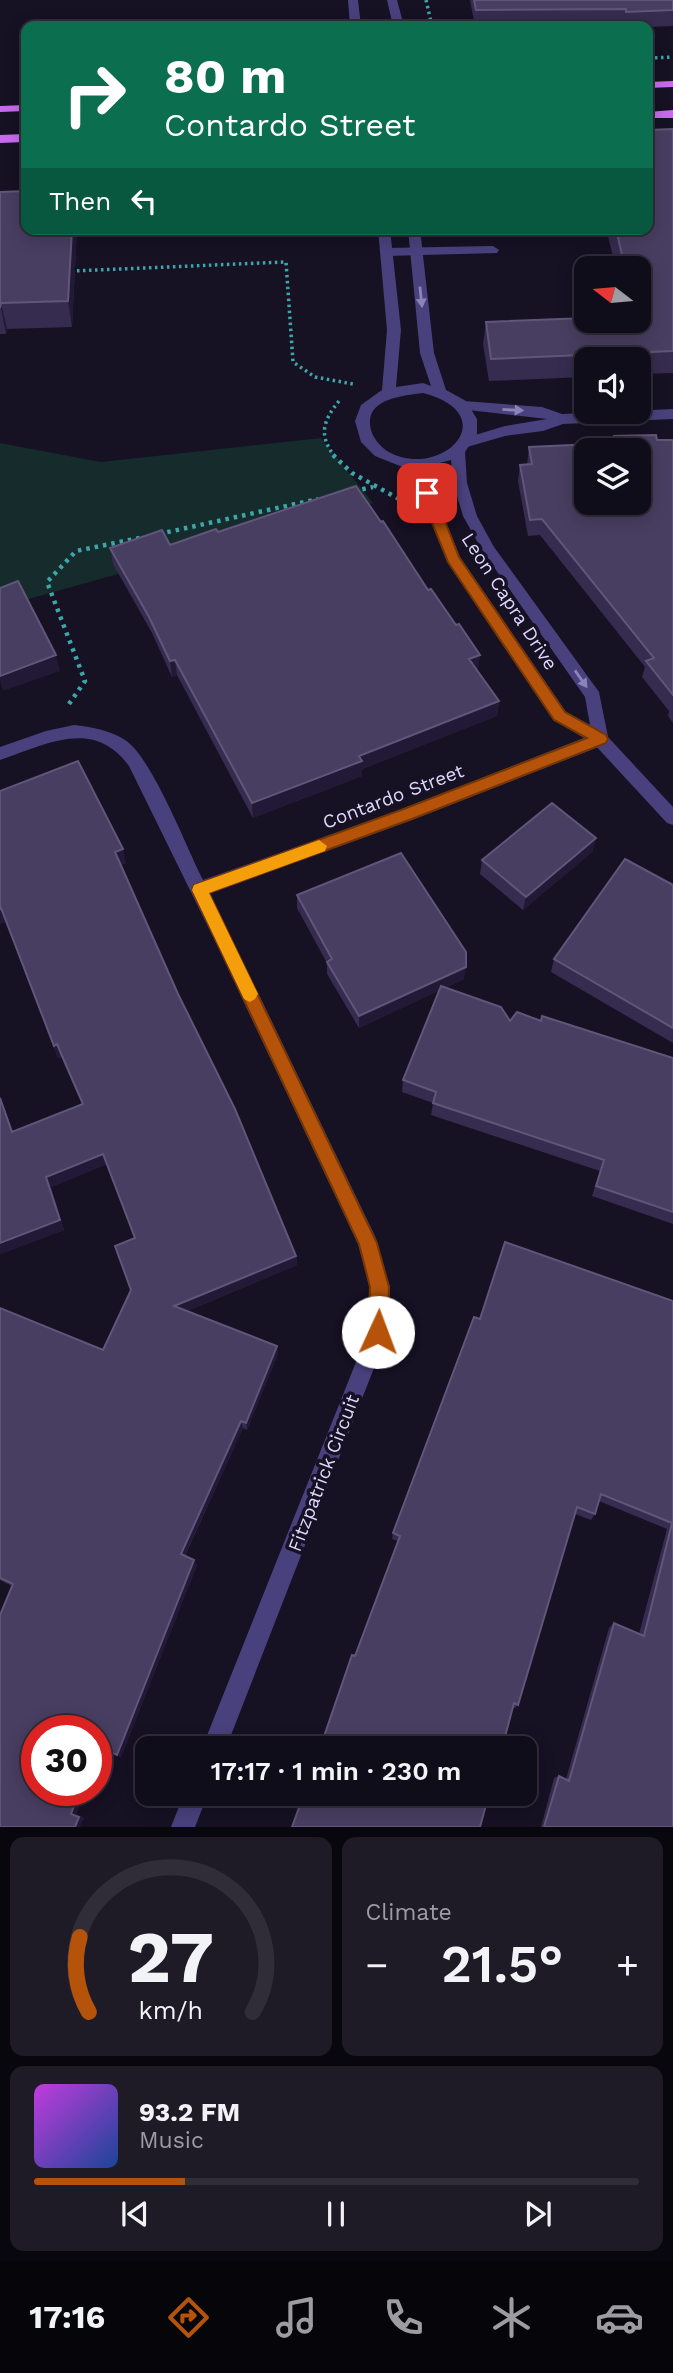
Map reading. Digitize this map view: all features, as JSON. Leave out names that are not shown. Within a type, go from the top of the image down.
[{"type":"main road","points":[[653,85],[673,84]]},
{"type":"main road","points":[[0,109],[21,108]]},
{"type":"main road","points":[[653,115],[673,114]]},
{"type":"main road","points":[[0,139],[21,138]]},
{"type":"street","points":[[353,0],[355,21]]},
{"type":"street","points":[[393,0],[398,21]]},
{"type":"street","points":[[385,235],[394,330],[389,392]]},
{"type":"street","points":[[415,235],[427,353],[440,392]]},
{"type":"street","points":[[386,252],[493,250]]},
{"type":"street","points":[[561,419],[542,412],[464,406],[440,392],[415,388],[389,392],[370,403],[361,422],[362,433],[368,444],[379,453],[410,464],[445,459],[463,446],[505,431],[543,426],[561,419],[673,414]]},
{"type":"street","points":[[463,446],[472,430],[471,419],[464,406]]},
{"type":"street","name":"Leon Capra Drive","points":[[463,446],[460,483],[470,516],[489,550],[593,696],[600,739]]},
{"type":"street","name":"Leon Capra Drive","points":[[410,464],[427,493],[453,558],[560,716],[600,739],[673,818]]},
{"type":"street","name":"Fitzpatrick Circuit","points":[[0,754],[68,730],[96,733],[124,747],[140,771],[200,890],[368,1243],[380,1287],[378,1332],[219,1736]]},
{"type":"street","name":"Contardo Street","points":[[200,890],[406,815],[600,739]]},
{"type":"street","points":[[183,1827],[191,1806]]},
{"type":"path","points":[[426,0],[431,21]]},
{"type":"path","points":[[653,58],[673,57]]},
{"type":"path","points":[[67,271],[286,262],[293,362],[314,377],[357,384]]},
{"type":"path","points":[[346,493],[373,487]]},
{"type":"path","points":[[158,534],[319,499]]},
{"type":"path","points":[[68,730],[69,702],[85,681],[47,582],[76,551],[145,537]]},
{"type":"green space","points":[[321,438],[373,503],[0,607],[0,443],[101,462]]},
{"type":"building","points":[[474,0],[673,0],[673,10],[476,10]]},
{"type":"building","points":[[673,129],[673,351],[651,352],[651,347],[574,347],[574,355],[491,359],[486,322],[574,318],[574,333],[651,333],[651,256],[622,256],[617,235],[653,235],[653,130]]},
{"type":"building","points":[[21,191],[21,235],[72,235],[68,301],[1,303],[0,308],[0,192]]},
{"type":"building","points":[[656,435],[657,440],[673,440],[673,695],[646,661],[654,658],[542,519],[530,520],[520,465],[532,464],[529,447],[574,445],[574,515],[651,515],[651,438],[614,438]]},
{"type":"building","points":[[356,486],[381,522],[383,521],[428,590],[431,589],[456,625],[459,624],[480,655],[469,659],[499,701],[359,756],[362,761],[252,803],[175,660],[170,661],[110,548],[162,530],[170,545],[216,529],[218,532]]},
{"type":"building","points":[[18,581],[56,655],[0,676],[0,588]]},
{"type":"building","points":[[78,761],[123,849],[115,852],[178,994],[235,1109],[296,1256],[174,1306],[277,1346],[246,1423],[241,1421],[181,1554],[194,1560],[117,1755],[112,1753],[112,1715],[21,1715],[21,1806],[74,1806],[71,1814],[79,1817],[75,1827],[0,1827],[0,1615],[13,1584],[0,1578],[0,1308],[103,1350],[131,1290],[115,1246],[135,1238],[103,1154],[46,1177],[60,1220],[0,1243],[0,1098],[12,1132],[83,1104],[57,1044],[54,1046],[0,909],[0,791]]},
{"type":"building","points":[[552,803],[596,838],[526,897],[482,860]]},
{"type":"building","points":[[401,853],[466,952],[466,967],[359,1016],[327,962],[332,959],[297,895]]},
{"type":"building","points":[[625,859],[673,885],[673,1028],[554,959]]},
{"type":"building","points":[[441,986],[501,1007],[510,1021],[517,1012],[541,1021],[542,1016],[673,1058],[673,1212],[596,1186],[604,1160],[433,1103],[436,1092],[403,1080]]},
{"type":"building","points":[[505,1242],[673,1301],[673,1827],[544,1827],[559,1776],[569,1781],[614,1623],[644,1636],[672,1523],[601,1494],[595,1514],[577,1507],[518,1705],[514,1703],[505,1736],[324,1736],[352,1655],[355,1656],[400,1536],[393,1533],[474,1317],[480,1319]]},
{"type":"building","points":[[300,1806],[486,1806],[480,1827],[292,1827]]},
{"type":"slow traffic","points":[[250,994],[200,890],[319,846]]},
{"type":"route","points":[[378,1332],[380,1287],[368,1243],[200,890],[406,815],[600,739],[560,716],[453,558],[427,493]]}]
